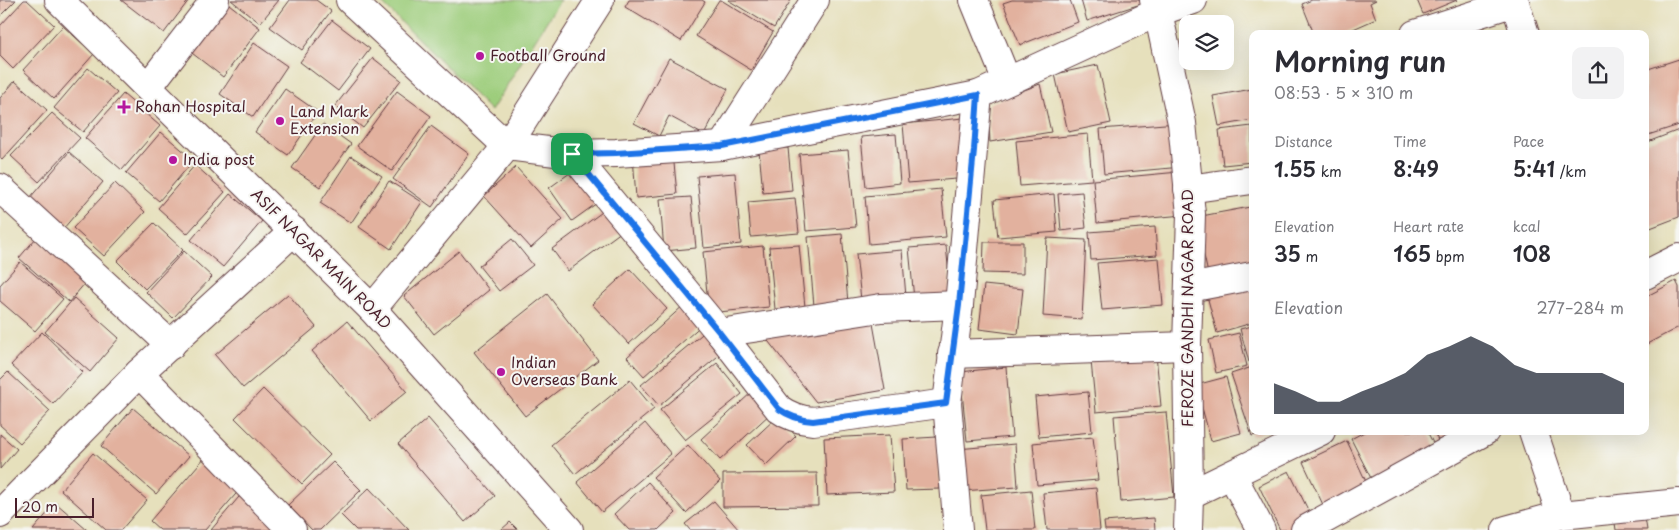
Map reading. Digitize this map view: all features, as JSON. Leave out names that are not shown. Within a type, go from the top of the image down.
[{"type":"street","name":"ASIF NAGAR MAIN ROAD","points":[[59,0],[372,309],[569,530]]},
{"type":"street","points":[[148,87],[215,0]]},
{"type":"street","points":[[350,0],[507,146],[572,154],[722,146],[978,95],[1156,6],[1193,0]]},
{"type":"street","points":[[372,309],[507,146],[600,0]]},
{"type":"street","points":[[722,146],[814,0]]},
{"type":"street","points":[[974,0],[1006,81]]},
{"type":"street","points":[[1427,30],[1515,1],[1525,30]]},
{"type":"street","name":"FEROZE GANDHI NAGAR ROAD","points":[[1156,6],[1182,124],[1191,214],[1187,346],[1188,530]]},
{"type":"street","points":[[958,530],[946,403],[959,305],[978,95]]},
{"type":"street","points":[[572,154],[720,333],[779,409],[799,420],[813,421],[946,403]]},
{"type":"street","points":[[1188,189],[1249,180]]},
{"type":"street","points":[[5,201],[171,345]]},
{"type":"street","points":[[0,514],[139,373],[294,230]]},
{"type":"street","points":[[1649,273],[1679,258]]},
{"type":"street","points":[[1189,288],[1249,277]]},
{"type":"street","points":[[720,333],[881,308],[959,305]]},
{"type":"street","points":[[952,354],[1187,346]]},
{"type":"street","points":[[139,373],[292,530]]},
{"type":"street","points":[[1189,495],[1313,435]]},
{"type":"street","points":[[1305,530],[1478,435]]},
{"type":"street","points":[[1534,435],[1561,515]]},
{"type":"street","points":[[1232,475],[1261,530]]},
{"type":"street","points":[[1506,530],[1561,515],[1679,503]]},
{"type":"green space","name":"Football Ground","points":[[379,0],[560,0],[491,111]]},
{"type":"building","points":[[0,0],[16,0],[0,16]]},
{"type":"building","points":[[24,0],[27,0],[54,25],[13,69],[0,56],[0,26]]},
{"type":"building","points":[[121,0],[189,0],[164,33]]},
{"type":"building","points":[[231,0],[279,0],[260,23]]},
{"type":"building","points":[[290,0],[316,0],[331,11],[302,50],[270,27]]},
{"type":"building","points":[[629,0],[702,0],[705,2],[681,41],[625,7]]},
{"type":"building","points":[[719,0],[773,32],[751,70],[696,36]]},
{"type":"building","points":[[728,0],[791,0],[774,28]]},
{"type":"building","points":[[1012,0],[1070,0],[1078,22],[1020,45],[1003,3]]},
{"type":"building","points":[[1081,0],[1139,0],[1141,4],[1087,21]]},
{"type":"building","points":[[1312,0],[1376,0],[1370,3],[1376,19],[1351,30],[1312,30],[1302,4]]},
{"type":"building","points":[[1417,0],[1457,0],[1423,14]]},
{"type":"building","points":[[225,1],[260,28],[223,77],[188,50]]},
{"type":"building","points":[[332,20],[370,49],[338,91],[300,62]]},
{"type":"building","points":[[63,26],[94,54],[54,99],[23,70]]},
{"type":"building","points":[[254,43],[287,66],[253,117],[220,94]]},
{"type":"building","points":[[373,58],[401,80],[363,128],[335,106]]},
{"type":"building","points":[[669,58],[728,89],[704,135],[669,116],[659,136],[634,123]]},
{"type":"building","points":[[1679,59],[1679,125],[1649,135],[1649,69]]},
{"type":"building","points":[[1098,65],[1111,123],[1068,132],[1055,74]]},
{"type":"building","points":[[88,68],[117,93],[83,132],[54,108]]},
{"type":"building","points":[[15,81],[47,110],[2,160],[0,158],[0,98]]},
{"type":"building","points":[[1040,84],[1051,132],[990,142],[988,104]]},
{"type":"building","points":[[285,89],[318,112],[288,155],[255,132]]},
{"type":"building","points":[[1249,90],[1249,121],[1219,126],[1213,96]]},
{"type":"building","points":[[397,91],[431,116],[392,171],[357,146]]},
{"type":"building","points":[[123,94],[160,126],[122,170],[85,138]]},
{"type":"building","points":[[52,113],[80,138],[39,182],[11,156]]},
{"type":"building","points":[[963,118],[968,178],[908,183],[903,124]]},
{"type":"building","points":[[1178,123],[1182,167],[1104,174],[1100,129]]},
{"type":"building","points":[[323,124],[351,144],[320,187],[292,168]]},
{"type":"building","points":[[431,126],[469,154],[432,207],[393,179]]},
{"type":"building","points":[[1249,126],[1249,162],[1223,165],[1219,130]]},
{"type":"building","points":[[1679,130],[1679,217],[1649,228],[1649,141]]},
{"type":"building","points":[[161,132],[194,160],[159,201],[126,173]]},
{"type":"building","points":[[896,134],[900,183],[866,187],[861,137]]},
{"type":"building","points":[[1088,134],[1092,180],[1020,186],[1016,141]]},
{"type":"building","points":[[788,148],[792,190],[763,193],[759,150]]},
{"type":"building","points":[[848,150],[856,227],[806,231],[799,154]]},
{"type":"building","points":[[69,152],[103,182],[63,229],[29,199]]},
{"type":"building","points":[[673,153],[677,194],[636,198],[633,156]]},
{"type":"building","points":[[351,156],[382,176],[351,223],[320,203]]},
{"type":"building","points":[[195,165],[225,192],[187,234],[158,208]]},
{"type":"building","points":[[581,165],[604,198],[572,221],[549,188]]},
{"type":"building","points":[[516,167],[563,219],[531,248],[484,196]]},
{"type":"building","points":[[1179,172],[1183,215],[1097,223],[1093,180]]},
{"type":"building","points":[[735,173],[741,244],[704,248],[697,176]]},
{"type":"building","points":[[389,181],[422,202],[391,249],[359,227]]},
{"type":"building","points":[[115,183],[145,212],[104,256],[73,228]]},
{"type":"building","points":[[941,189],[946,237],[869,244],[865,196]]},
{"type":"building","points":[[1082,192],[1086,228],[1061,231],[1058,194]]},
{"type":"building","points":[[230,194],[262,221],[223,267],[191,240]]},
{"type":"building","points":[[1054,194],[1057,232],[998,237],[994,200]]},
{"type":"building","points":[[691,197],[696,248],[664,251],[660,199]]},
{"type":"building","points":[[795,198],[799,233],[751,237],[748,202]]},
{"type":"building","points":[[613,204],[629,226],[568,271],[552,249]]},
{"type":"building","points":[[1249,207],[1249,266],[1208,274],[1196,217]]},
{"type":"building","points":[[154,223],[183,250],[145,289],[117,261]]},
{"type":"building","points":[[1155,227],[1157,255],[1091,260],[1089,232]]},
{"type":"building","points":[[842,234],[848,303],[814,306],[808,237]]},
{"type":"building","points":[[36,238],[86,282],[69,302],[19,258]]},
{"type":"building","points":[[1047,238],[1086,240],[1082,319],[1043,316]]},
{"type":"building","points":[[512,239],[533,265],[499,291],[479,266]]},
{"type":"building","points":[[984,242],[1023,242],[1023,274],[983,273]]},
{"type":"building","points":[[799,245],[805,307],[775,309],[769,247]]},
{"type":"building","points":[[946,245],[951,296],[914,299],[909,248]]},
{"type":"building","points":[[763,246],[769,307],[709,313],[703,252]]},
{"type":"building","points":[[902,250],[906,297],[861,300],[856,254]]},
{"type":"building","points":[[184,251],[212,277],[173,318],[146,292]]},
{"type":"building","points":[[459,251],[489,290],[434,334],[404,296]]},
{"type":"building","points":[[1159,258],[1163,305],[1102,310],[1097,263]]},
{"type":"building","points":[[20,262],[63,299],[35,331],[0,301],[0,285]]},
{"type":"building","points":[[630,269],[667,309],[629,344],[592,304]]},
{"type":"building","points":[[1676,281],[1679,287],[1679,327],[1649,343],[1649,295]]},
{"type":"building","points":[[1249,282],[1249,324],[1217,333],[1206,292]]},
{"type":"building","points":[[984,285],[1023,289],[1018,334],[979,329]]},
{"type":"building","points":[[288,294],[316,327],[243,388],[215,355]]},
{"type":"building","points":[[547,294],[598,360],[525,416],[474,352]]},
{"type":"building","points":[[74,298],[119,338],[90,372],[45,332]]},
{"type":"building","points":[[686,303],[704,323],[644,376],[627,357]]},
{"type":"building","points":[[872,318],[885,390],[816,402],[765,337]]},
{"type":"building","points":[[347,321],[407,391],[371,421],[312,351]]},
{"type":"building","points":[[1249,327],[1249,362],[1240,329]]},
{"type":"building","points":[[707,330],[724,351],[659,406],[641,385]]},
{"type":"building","points":[[42,332],[83,372],[53,404],[11,365]]},
{"type":"building","points":[[1239,333],[1247,366],[1216,373],[1209,340]]},
{"type":"building","points":[[1156,355],[1161,406],[1096,412],[1091,361]]},
{"type":"building","points":[[717,363],[742,394],[685,440],[660,410]]},
{"type":"building","points":[[1006,367],[1012,437],[967,441],[960,372]]},
{"type":"building","points":[[1249,368],[1249,427],[1231,374]]},
{"type":"building","points":[[8,372],[50,411],[20,443],[0,425],[0,380]]},
{"type":"building","points":[[1226,377],[1241,433],[1211,441],[1196,385]]},
{"type":"building","points":[[630,380],[654,409],[575,474],[551,445]]},
{"type":"building","points":[[263,389],[330,455],[302,484],[235,418]]},
{"type":"building","points":[[753,391],[772,412],[720,460],[701,439]]},
{"type":"building","points":[[1088,392],[1092,432],[1039,437],[1035,397]]},
{"type":"building","points":[[133,408],[189,456],[156,494],[101,446]]},
{"type":"building","points":[[1166,412],[1174,497],[1121,502],[1114,416]]},
{"type":"building","points":[[778,416],[796,436],[766,465],[747,445]]},
{"type":"building","points":[[428,418],[495,496],[465,522],[398,444]]},
{"type":"building","points":[[645,423],[671,454],[602,512],[577,482]]},
{"type":"building","points":[[0,434],[17,449],[0,469]]},
{"type":"building","points":[[890,435],[894,492],[827,495],[824,438]]},
{"type":"building","points":[[1358,435],[1429,435],[1439,455],[1376,488],[1351,439]]},
{"type":"building","points":[[1435,435],[1467,435],[1445,453]]},
{"type":"building","points":[[937,437],[940,489],[906,490],[903,439]]},
{"type":"building","points":[[1093,437],[1098,480],[1037,485],[1033,443]]},
{"type":"building","points":[[1347,441],[1369,488],[1325,509],[1303,462]]},
{"type":"building","points":[[1015,444],[1018,487],[961,491],[957,449]]},
{"type":"building","points":[[688,445],[720,481],[686,513],[653,477]]},
{"type":"building","points":[[93,453],[147,500],[121,530],[106,530],[61,490]]},
{"type":"building","points":[[205,457],[241,488],[205,530],[160,530],[150,521]]},
{"type":"building","points":[[333,462],[361,490],[320,530],[312,530],[288,505]]},
{"type":"building","points":[[1289,471],[1313,520],[1292,530],[1280,530],[1259,486]]},
{"type":"building","points":[[817,473],[818,506],[723,507],[723,474]]},
{"type":"building","points":[[648,482],[676,513],[658,530],[629,530],[614,514]]},
{"type":"building","points":[[369,488],[409,530],[356,530],[341,515]]},
{"type":"building","points":[[1096,488],[1100,530],[1047,530],[1043,493]]},
{"type":"building","points":[[1031,490],[1035,530],[985,530],[981,495]]},
{"type":"building","points":[[244,491],[288,530],[211,530]]},
{"type":"building","points":[[714,501],[739,530],[690,530],[685,524]]},
{"type":"building","points":[[56,503],[87,530],[33,530]]},
{"type":"building","points":[[1644,512],[1647,530],[1616,530],[1614,516]]},
{"type":"building","points":[[1154,518],[1155,530],[1105,530],[1104,522]]},
{"type":"building","points":[[510,522],[518,530],[501,530]]},
{"type":"place","name":"Football Ground","points":[[480,56]]},
{"type":"place","name":"Rohan Hospital","points":[[124,107]]},
{"type":"place","name":"Land Mark Extension","points":[[280,121]]},
{"type":"place","name":"India post","points":[[173,160]]},
{"type":"place","name":"Indian Overseas Bank","points":[[501,372]]},
{"type":"route","points":[[978,95],[959,305],[946,403],[813,421],[799,420],[779,409],[720,333],[572,154],[722,146],[978,95]]}]
